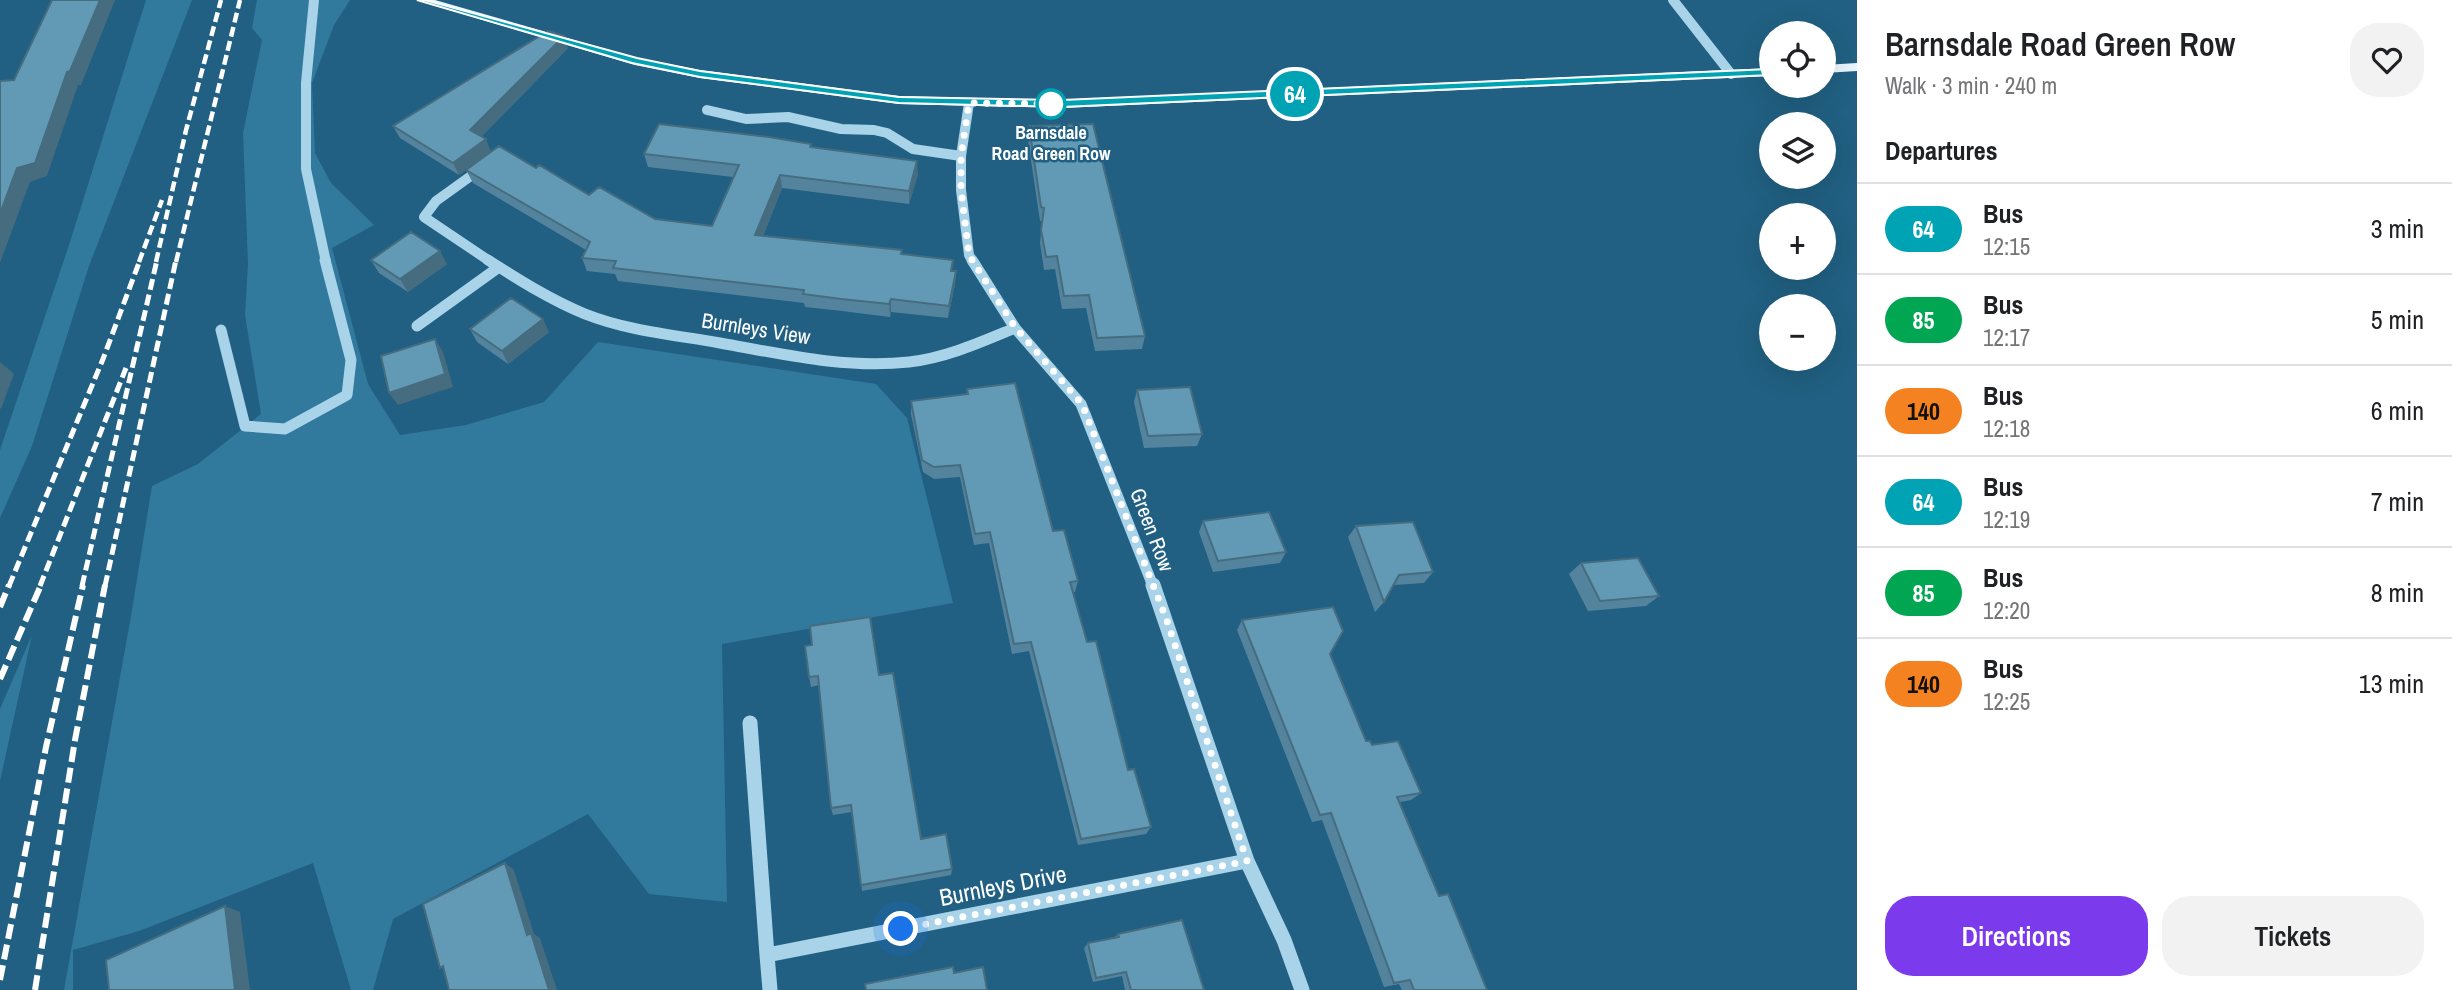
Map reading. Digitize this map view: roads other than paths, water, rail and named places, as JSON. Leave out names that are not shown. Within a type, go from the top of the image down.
[{"type":"main road","points":[[422,0],[635,61],[700,74],[844,95],[969,103],[1062,104],[1200,99],[1759,73]]},
{"type":"main road","points":[[1836,68],[1857,67]]},
{"type":"street","points":[[221,330],[245,426],[285,429],[347,396],[351,360],[323,252],[306,169],[306,83],[314,0]]},
{"type":"street","points":[[1673,0],[1731,74]]},
{"type":"street","name":"Green Row","points":[[969,103],[961,156],[961,190],[969,255],[1015,327],[1082,404],[1166,618],[1247,861],[1284,940],[1303,990]]},
{"type":"street","points":[[707,110],[746,119],[788,117],[841,129],[874,130],[887,133],[913,149],[961,156]]},
{"type":"street","points":[[424,217],[436,201],[491,161]]},
{"type":"street","name":"Burnleys View","points":[[424,217],[499,267],[568,307],[610,323],[752,349],[859,364],[935,358],[1015,327]]},
{"type":"street","points":[[417,326],[499,267]]},
{"type":"street","points":[[750,723],[770,990]]},
{"type":"street","name":"Burnleys Drive","points":[[767,956],[1247,861]]},
{"type":"railway","points":[[186,130],[221,0]]},
{"type":"railway","points":[[176,262],[240,0]]},
{"type":"railway","points":[[156,262],[186,130]]},
{"type":"railway","points":[[185,134],[186,130]]},
{"type":"railway","points":[[139,262],[162,200]]},
{"type":"railway","points":[[9,586],[103,359],[140,260]]},
{"type":"railway","points":[[82,586],[157,260]]},
{"type":"railway","points":[[105,586],[176,260]]},
{"type":"railway","points":[[40,586],[126,368]]},
{"type":"railway","points":[[0,607],[9,585]]},
{"type":"railway","points":[[0,679],[41,585]]},
{"type":"railway","points":[[0,980],[46,747],[83,585]]},
{"type":"railway","points":[[35,990],[75,740],[105,585]]},
{"type":"place","name":"Barnsdale Road Green Row","points":[[1051,104]]}]
